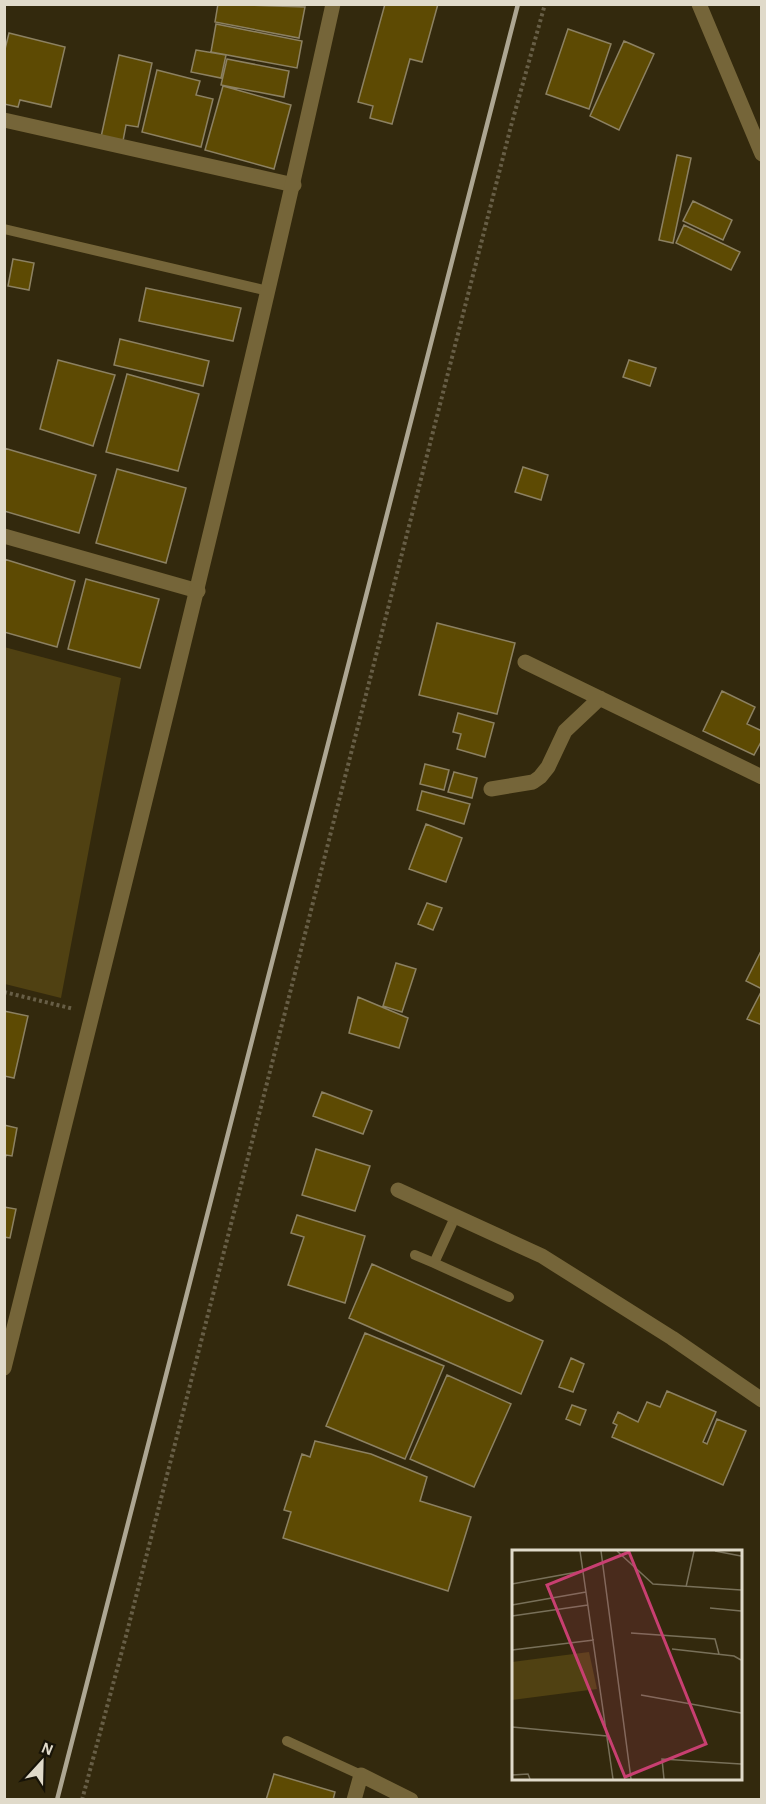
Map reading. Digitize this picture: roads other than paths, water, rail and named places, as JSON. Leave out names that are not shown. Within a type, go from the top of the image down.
[{"type":"street","points":[[699,4],[762,154]]},
{"type":"street","points":[[4,1368],[198,591],[294,185],[332,5]]},
{"type":"street","points":[[4,120],[294,185]]},
{"type":"street","points":[[4,536],[198,591]]},
{"type":"street","points":[[525,662],[762,777]]},
{"type":"street","points":[[491,789],[533,782],[540,777],[548,767],[565,731],[600,698]]},
{"type":"street","points":[[398,1190],[542,1256],[672,1338],[762,1400]]},
{"type":"street","points":[[354,1800],[361,1775],[411,1800]]},
{"type":"lane","points":[[4,229],[268,291]]},
{"type":"lane","points":[[434,1263],[456,1215]]},
{"type":"lane","points":[[415,1255],[509,1298]]},
{"type":"lane","points":[[287,1741],[361,1775]]},
{"type":"railway","points":[[57,1800],[518,4]]}]
